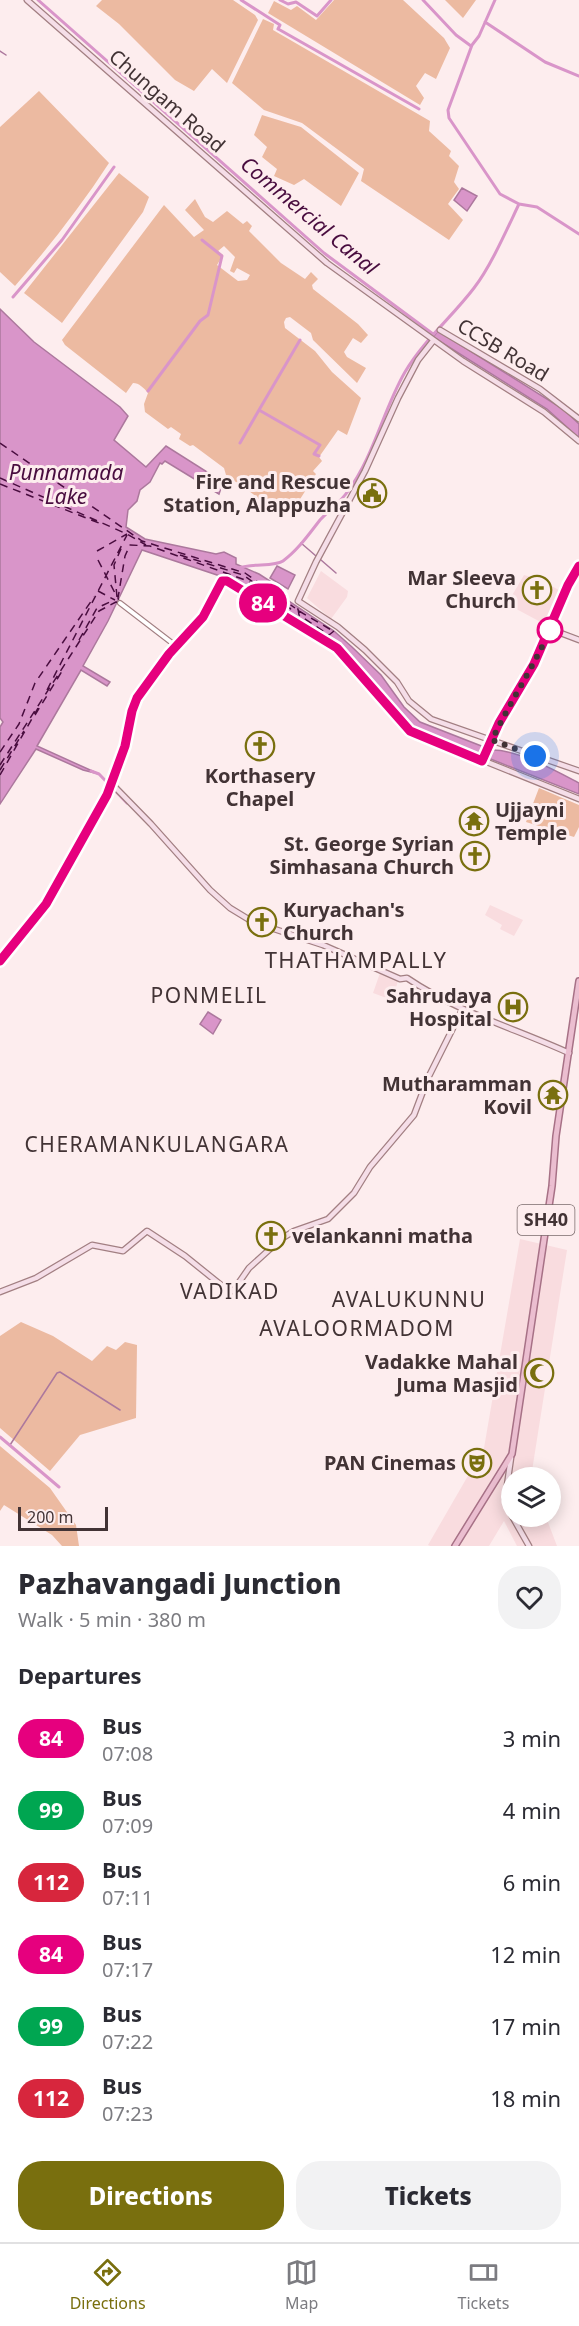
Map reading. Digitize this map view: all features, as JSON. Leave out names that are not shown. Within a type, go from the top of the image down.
[{"type":"main road","name":"Chungam Road","points":[[27,0],[327,263],[430,338],[537,406],[579,441]]},
{"type":"main road","name":"CCSB Road","points":[[438,329],[540,389],[579,419]]},
{"type":"main road","points":[[430,338],[298,598],[365,650],[397,682],[409,701],[431,719],[577,772]]},
{"type":"main road","points":[[482,761],[510,703],[534,664],[568,585],[579,566]]},
{"type":"main road","points":[[0,961],[46,904],[112,786],[126,742],[134,705],[148,681],[203,617],[219,584],[225,580],[337,648],[410,731],[579,799]]},
{"type":"main road","points":[[550,629],[579,640]]},
{"type":"main road","points":[[112,786],[151,824],[210,890],[230,908],[253,922],[323,945],[400,979],[407,978],[462,1010],[535,1037],[568,1053]]},
{"type":"main road","name":"SH40","points":[[455,1546],[511,1458],[552,1186],[554,1152],[579,981]]},
{"type":"main road","points":[[0,1292],[36,1278],[92,1245],[123,1251],[147,1231],[185,1256],[226,1289],[233,1291],[249,1268],[281,1239],[294,1231],[328,1219],[354,1193],[369,1167],[414,1115],[428,1078],[462,1010]]},
{"type":"main road","points":[[510,1467],[511,1458]]},
{"type":"main road","points":[[518,1527],[529,1546]]},
{"type":"street","points":[[120,603],[176,646]]},
{"type":"shaded area","points":[[102,0],[233,0],[255,15],[258,20],[227,83],[212,69],[194,91],[175,80],[119,24],[96,6]]},
{"type":"shaded area","points":[[334,0],[403,0],[444,38],[450,48],[436,79],[425,73],[416,86],[424,98],[420,105],[268,13],[274,1],[291,10],[297,6],[316,20]]},
{"type":"shaded area","points":[[445,0],[476,0],[463,18]]},
{"type":"shaded area","points":[[263,19],[274,24],[273,30],[430,121],[429,131],[451,151],[449,156],[459,166],[454,182],[459,189],[448,204],[463,220],[449,240],[361,181],[364,169],[302,123],[264,110],[232,83]]},
{"type":"shaded area","points":[[39,91],[109,163],[64,226],[15,286],[0,272],[0,127]]},
{"type":"shaded area","points":[[262,115],[301,127],[359,173],[341,206],[304,179],[294,185],[274,176],[277,169],[262,157],[267,147],[254,135]]},
{"type":"shaded area","points":[[119,173],[149,197],[143,212],[62,323],[24,293]]},
{"type":"shaded area","points":[[195,199],[205,217],[213,222],[227,211],[243,224],[247,221],[252,226],[249,231],[281,263],[305,279],[311,272],[318,279],[312,285],[313,289],[358,324],[368,335],[361,343],[353,338],[344,352],[347,357],[366,368],[357,383],[313,340],[311,333],[290,317],[284,322],[285,328],[315,351],[332,372],[361,398],[347,435],[338,430],[319,457],[322,461],[313,471],[316,474],[297,504],[300,508],[297,512],[285,504],[276,511],[269,508],[226,475],[224,468],[193,445],[190,446],[179,439],[181,434],[171,427],[168,429],[145,412],[144,404],[148,393],[141,386],[133,383],[126,393],[65,345],[62,340],[164,205],[194,237],[204,230],[185,210]],"holes":[[[224,246],[235,257],[230,271],[234,273],[237,268],[250,275],[247,280],[238,281],[217,265],[223,255],[218,251]]]},
{"type":"shaded area","points":[[321,571],[348,591],[347,597],[331,619],[307,598]]},
{"type":"shaded area","points":[[524,575],[538,579],[561,591],[548,626],[507,604]]},
{"type":"shaded area","points":[[539,788],[579,805],[579,827],[574,837],[526,822]]},
{"type":"shaded area","points":[[490,905],[523,920],[514,936],[500,929],[502,925],[485,915]]},
{"type":"shaded area","points":[[380,973],[398,981],[392,1000],[373,993]]},
{"type":"shaded area","points":[[520,1239],[567,1250],[533,1467],[501,1467],[501,1526],[489,1546],[428,1545],[484,1448]]},
{"type":"shaded area","points":[[21,1322],[53,1336],[92,1361],[107,1346],[116,1350],[125,1342],[137,1345],[136,1418],[80,1435],[50,1471],[0,1428],[0,1336]]},
{"type":"shaded area","points":[[0,1446],[50,1488],[76,1525],[79,1546],[62,1546],[52,1535],[4,1505],[0,1511]]},
{"type":"shaded area","points":[[507,1527],[550,1527],[557,1546],[517,1546]]},
{"type":"water","points":[[462,188],[477,196],[467,211],[454,200]]},
{"type":"water","name":"Punnamada Lake","points":[[0,309],[34,342],[120,407],[128,416],[114,440],[146,467],[166,446],[223,482],[219,494],[165,461],[160,463],[150,482],[140,490],[137,501],[128,510],[126,527],[145,539],[216,554],[224,552],[236,558],[236,564],[270,581],[278,594],[334,631],[352,647],[381,675],[404,707],[420,722],[484,747],[481,756],[411,729],[374,684],[338,647],[261,599],[226,578],[142,550],[108,621],[83,666],[110,682],[107,686],[81,670],[37,746],[99,774],[83,770],[36,749],[0,804],[0,727],[3,722],[0,718]]},
{"type":"water","points":[[438,331],[563,409],[579,424],[579,438],[547,409],[433,337]]},
{"type":"water","points":[[277,566],[295,575],[288,589],[270,578]]},
{"type":"water","points":[[491,750],[501,751],[536,762],[579,783],[579,794],[488,758],[482,753],[488,755]]},
{"type":"water","points":[[208,1012],[221,1020],[213,1034],[200,1024]]},
{"type":"waterway","name":"Commercial Canal","points":[[38,0],[324,253],[433,334]]},
{"type":"waterway","points":[[241,0],[280,25],[278,29],[419,109]]},
{"type":"waterway","points":[[280,0],[288,4],[296,2],[317,16],[331,0]]},
{"type":"waterway","points":[[423,0],[456,35],[471,46]]},
{"type":"waterway","points":[[239,568],[283,561],[345,495],[365,463],[405,372],[421,349],[465,299],[487,269],[519,204],[500,194],[449,118],[448,110],[472,45],[479,36],[495,0]]},
{"type":"waterway","points":[[485,22],[545,62],[579,76]]},
{"type":"waterway","points":[[0,51],[6,55]]},
{"type":"waterway","points":[[13,297],[62,240],[114,167]]},
{"type":"waterway","points":[[519,204],[537,207],[579,234]]},
{"type":"waterway","points":[[148,391],[200,321],[208,315],[222,256],[202,240]]},
{"type":"waterway","points":[[259,410],[300,340]]},
{"type":"waterway","points":[[240,443],[259,410],[320,445],[314,454],[319,456]]},
{"type":"waterway","points":[[301,543],[316,556]]},
{"type":"waterway","points":[[321,560],[336,573]]},
{"type":"waterway","points":[[91,771],[99,774],[127,803]]},
{"type":"waterway","points":[[10,1445],[57,1373],[60,1372],[120,1410]]},
{"type":"waterway","points":[[0,1437],[59,1487]]},
{"type":"ferry route","points":[[0,443],[142,541],[245,573],[295,608]]},
{"type":"ferry route","points":[[0,478],[127,534],[146,545]]},
{"type":"ferry route","points":[[0,484],[104,525]]},
{"type":"ferry route","points":[[97,551],[127,534]]},
{"type":"ferry route","points":[[47,690],[127,535]]},
{"type":"ferry route","points":[[117,597],[114,565],[123,544]]},
{"type":"ferry route","points":[[0,765],[99,611],[116,602],[120,603],[118,598],[125,556],[130,545],[150,546],[248,581],[291,609],[298,609],[299,615],[329,635],[334,631]]},
{"type":"ferry route","points":[[180,555],[243,575],[276,598]]},
{"type":"ferry route","points":[[98,560],[117,597]]},
{"type":"ferry route","points":[[98,591],[115,600]]},
{"type":"ferry route","points":[[0,752],[19,724],[35,683],[94,597]]},
{"type":"ferry route","points":[[79,640],[97,608],[114,600]]},
{"type":"ferry route","points":[[299,611],[333,631]]},
{"type":"ferry route","points":[[35,715],[64,668]]},
{"type":"ferry route","points":[[0,775],[38,708]]},
{"type":"ferry route","points":[[0,770],[24,731]]},
{"type":"bus line","name":"84","points":[[0,961],[46,904],[107,795],[125,746],[137,698],[169,654],[203,617],[222,581],[227,581],[337,648],[410,731],[482,761],[499,723],[542,648],[568,585],[579,566]]},
{"type":"place","name":"Fire and Rescue Station, Alappuzha","points":[[372,493]]},
{"type":"place","name":"Mar Sleeva Church","points":[[537,590]]},
{"type":"place","name":"Korthasery Chapel","points":[[260,746]]},
{"type":"place","name":"Ujjayni Temple","points":[[474,821]]},
{"type":"place","name":"St. George Syrian Simhasana Church","points":[[475,856]]},
{"type":"place","name":"Kuryachan's Church","points":[[262,922]]},
{"type":"place","name":"Sahrudaya Hospital","points":[[513,1007]]},
{"type":"place","name":"Mutharamman Kovil","points":[[553,1095]]},
{"type":"place","name":"velankanni matha","points":[[271,1236]]},
{"type":"place","name":"Vadakke Mahal Juma Masjid","points":[[539,1373]]},
{"type":"place","name":"PAN Cinemas","points":[[477,1463]]},
{"type":"district","name":"THATHAMPALLY","points":[[356,960]]},
{"type":"district","name":"PONMELIL","points":[[209,996]]},
{"type":"district","name":"CHERAMANKULANGARA","points":[[157,1145]]},
{"type":"district","name":"VADIKAD","points":[[230,1292]]},
{"type":"district","name":"AVALUKUNNU","points":[[409,1300]]},
{"type":"district","name":"AVALOORMADOM","points":[[357,1329]]},
{"type":"route","points":[[535,756],[492,740],[550,630]]}]
